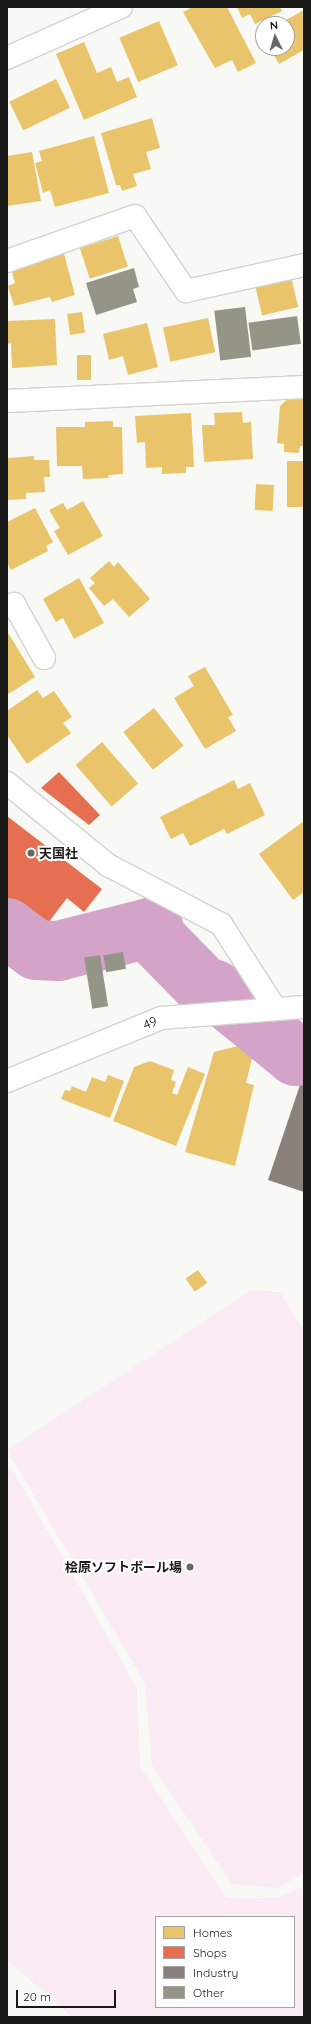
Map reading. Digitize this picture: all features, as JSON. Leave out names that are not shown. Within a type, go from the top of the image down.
[{"type":"street","points":[[7,58],[121,7]]},
{"type":"street","points":[[7,261],[135,216],[186,291],[304,265]]},
{"type":"street","points":[[7,401],[304,388]]},
{"type":"street","points":[[7,607],[14,604],[44,658]]},
{"type":"street","points":[[7,783],[108,865],[221,924],[270,1009]]},
{"type":"street","name":"49","points":[[7,1081],[161,1018],[304,1007]]},
{"type":"shaded area","name":"桧原ソフトボール場","points":[[251,1290],[280,1292],[304,1330],[304,1873],[278,1888],[232,1884],[152,1765],[145,1683],[7,1450]]},
{"type":"shaded area","points":[[7,1466],[14,1472],[137,1688],[140,1766],[226,1897],[246,1899],[280,1897],[304,1886],[304,2017],[72,2017],[7,1960]]},
{"type":"building: Homes","points":[[193,7],[227,7],[256,63],[238,72],[232,60],[215,68],[183,12]]},
{"type":"building: Homes","points":[[237,7],[280,7],[282,11],[272,16],[255,16],[255,24],[250,14],[242,18]]},
{"type":"building: Homes","points":[[304,10],[304,50],[295,55],[295,16],[293,16]]},
{"type":"building: Homes","points":[[159,21],[178,65],[138,82],[119,38]]},
{"type":"building: Homes","points":[[84,42],[97,73],[111,67],[117,82],[129,77],[137,97],[84,120],[56,54]]},
{"type":"building: Homes","points":[[274,56],[293,56],[279,64]]},
{"type":"building: Homes","points":[[56,79],[70,108],[23,131],[9,102]]},
{"type":"building: Homes","points":[[152,118],[160,148],[146,152],[151,169],[133,174],[137,186],[122,191],[120,185],[116,185],[101,133]]},
{"type":"building: Homes","points":[[94,136],[109,193],[55,207],[50,190],[43,193],[35,163],[42,161],[39,151]]},
{"type":"building: Homes","points":[[32,152],[41,201],[7,206],[7,156]]},
{"type":"building: Homes","points":[[118,236],[128,266],[90,279],[80,248]]},
{"type":"building: Homes","points":[[63,250],[75,295],[52,302],[50,297],[14,306],[8,286],[15,283],[10,264]]},
{"type":"building: Homes","points":[[290,272],[298,307],[262,315],[254,280]]},
{"type":"building: Homes","points":[[82,312],[85,333],[70,335],[67,314]]},
{"type":"building: Homes","points":[[208,318],[215,352],[170,362],[163,328]]},
{"type":"building: Homes","points":[[55,319],[57,365],[12,368],[11,343],[7,344],[7,321]]},
{"type":"building: Homes","points":[[147,323],[158,367],[128,375],[123,356],[109,360],[103,334]]},
{"type":"building: Homes","points":[[77,355],[91,355],[91,380],[77,380]]},
{"type":"building: Homes","points":[[291,396],[303,396],[304,446],[300,446],[299,453],[284,452],[284,444],[277,443],[280,406]]},
{"type":"building: Homes","points":[[242,412],[243,423],[251,422],[253,459],[204,462],[202,425],[215,425],[214,413]]},
{"type":"building: Homes","points":[[191,413],[194,467],[186,467],[186,473],[162,474],[162,467],[146,468],[145,442],[137,443],[135,416]]},
{"type":"building: Homes","points":[[113,421],[113,427],[122,427],[123,474],[108,475],[109,478],[83,479],[82,466],[57,466],[56,427],[85,427],[85,422]]},
{"type":"building: Homes","points":[[34,456],[34,460],[49,460],[50,477],[44,477],[45,492],[26,493],[26,499],[7,500],[7,458]]},
{"type":"building: Homes","points":[[287,461],[304,461],[304,507],[287,507]]},
{"type":"building: Homes","points":[[256,484],[274,485],[273,511],[255,510]]},
{"type":"building: Homes","points":[[83,501],[103,536],[68,555],[54,531],[60,528],[49,510],[63,503],[67,510]]},
{"type":"building: Homes","points":[[35,508],[53,542],[46,546],[48,551],[11,570],[7,562],[7,522]]},
{"type":"building: Homes","points":[[109,561],[114,567],[118,562],[150,599],[129,617],[113,599],[104,606],[89,588],[95,583],[90,578]]},
{"type":"building: Homes","points":[[79,578],[104,623],[74,639],[63,618],[56,622],[43,599]]},
{"type":"building: Homes","points":[[7,631],[35,677],[7,695]]},
{"type":"building: Homes","points":[[205,667],[233,715],[228,717],[236,731],[205,749],[174,698],[194,686],[188,676]]},
{"type":"building: Homes","points":[[37,690],[43,698],[54,691],[72,717],[63,723],[71,733],[27,764],[7,735],[7,711]]},
{"type":"building: Homes","points":[[154,708],[184,746],[153,770],[123,732]]},
{"type":"building: Homes","points":[[102,742],[138,784],[112,806],[76,765]]},
{"type":"building: Homes","points":[[234,780],[238,789],[250,783],[265,815],[227,834],[224,829],[190,846],[183,833],[171,839],[160,817]]},
{"type":"building: Homes","points":[[304,821],[304,892],[293,900],[259,854]]},
{"type":"building: Homes","points":[[238,1046],[254,1050],[246,1083],[254,1085],[235,1166],[185,1152],[214,1052]]},
{"type":"building: Homes","points":[[150,1061],[174,1070],[171,1080],[176,1082],[172,1093],[177,1095],[188,1067],[205,1074],[176,1146],[113,1121],[134,1067]]},
{"type":"building: Homes","points":[[108,1075],[124,1081],[110,1118],[61,1099],[65,1090],[70,1091],[72,1086],[86,1092],[92,1077],[105,1082]]},
{"type":"building: Homes","points":[[198,1270],[207,1283],[195,1292],[186,1279]]},
{"type":"building: Shops","points":[[59,772],[100,815],[89,825],[41,788]]},
{"type":"building: Shops","name":"天国社","points":[[7,816],[102,889],[84,912],[67,898],[39,935],[7,910]]},
{"type":"building: Industry","points":[[301,1082],[304,1083],[304,1192],[268,1180]]},
{"type":"building: Other","points":[[134,268],[139,287],[133,289],[137,302],[96,315],[86,283]]},
{"type":"building: Other","points":[[245,307],[251,357],[220,360],[214,311]]},
{"type":"building: Other","points":[[297,316],[301,344],[252,351],[248,323]]},
{"type":"building: Other","points":[[123,952],[126,969],[106,972],[103,955]]},
{"type":"building: Other","points":[[100,955],[108,1006],[92,1009],[84,958]]},
{"type":"waterway","points":[[7,928],[36,950],[58,951],[153,927],[157,939],[205,988],[215,990],[296,1056],[304,1055]]},
{"type":"place","name":"天国社","points":[[31,853]]},
{"type":"place","name":"桧原ソフトボール場","points":[[190,1567]]}]
